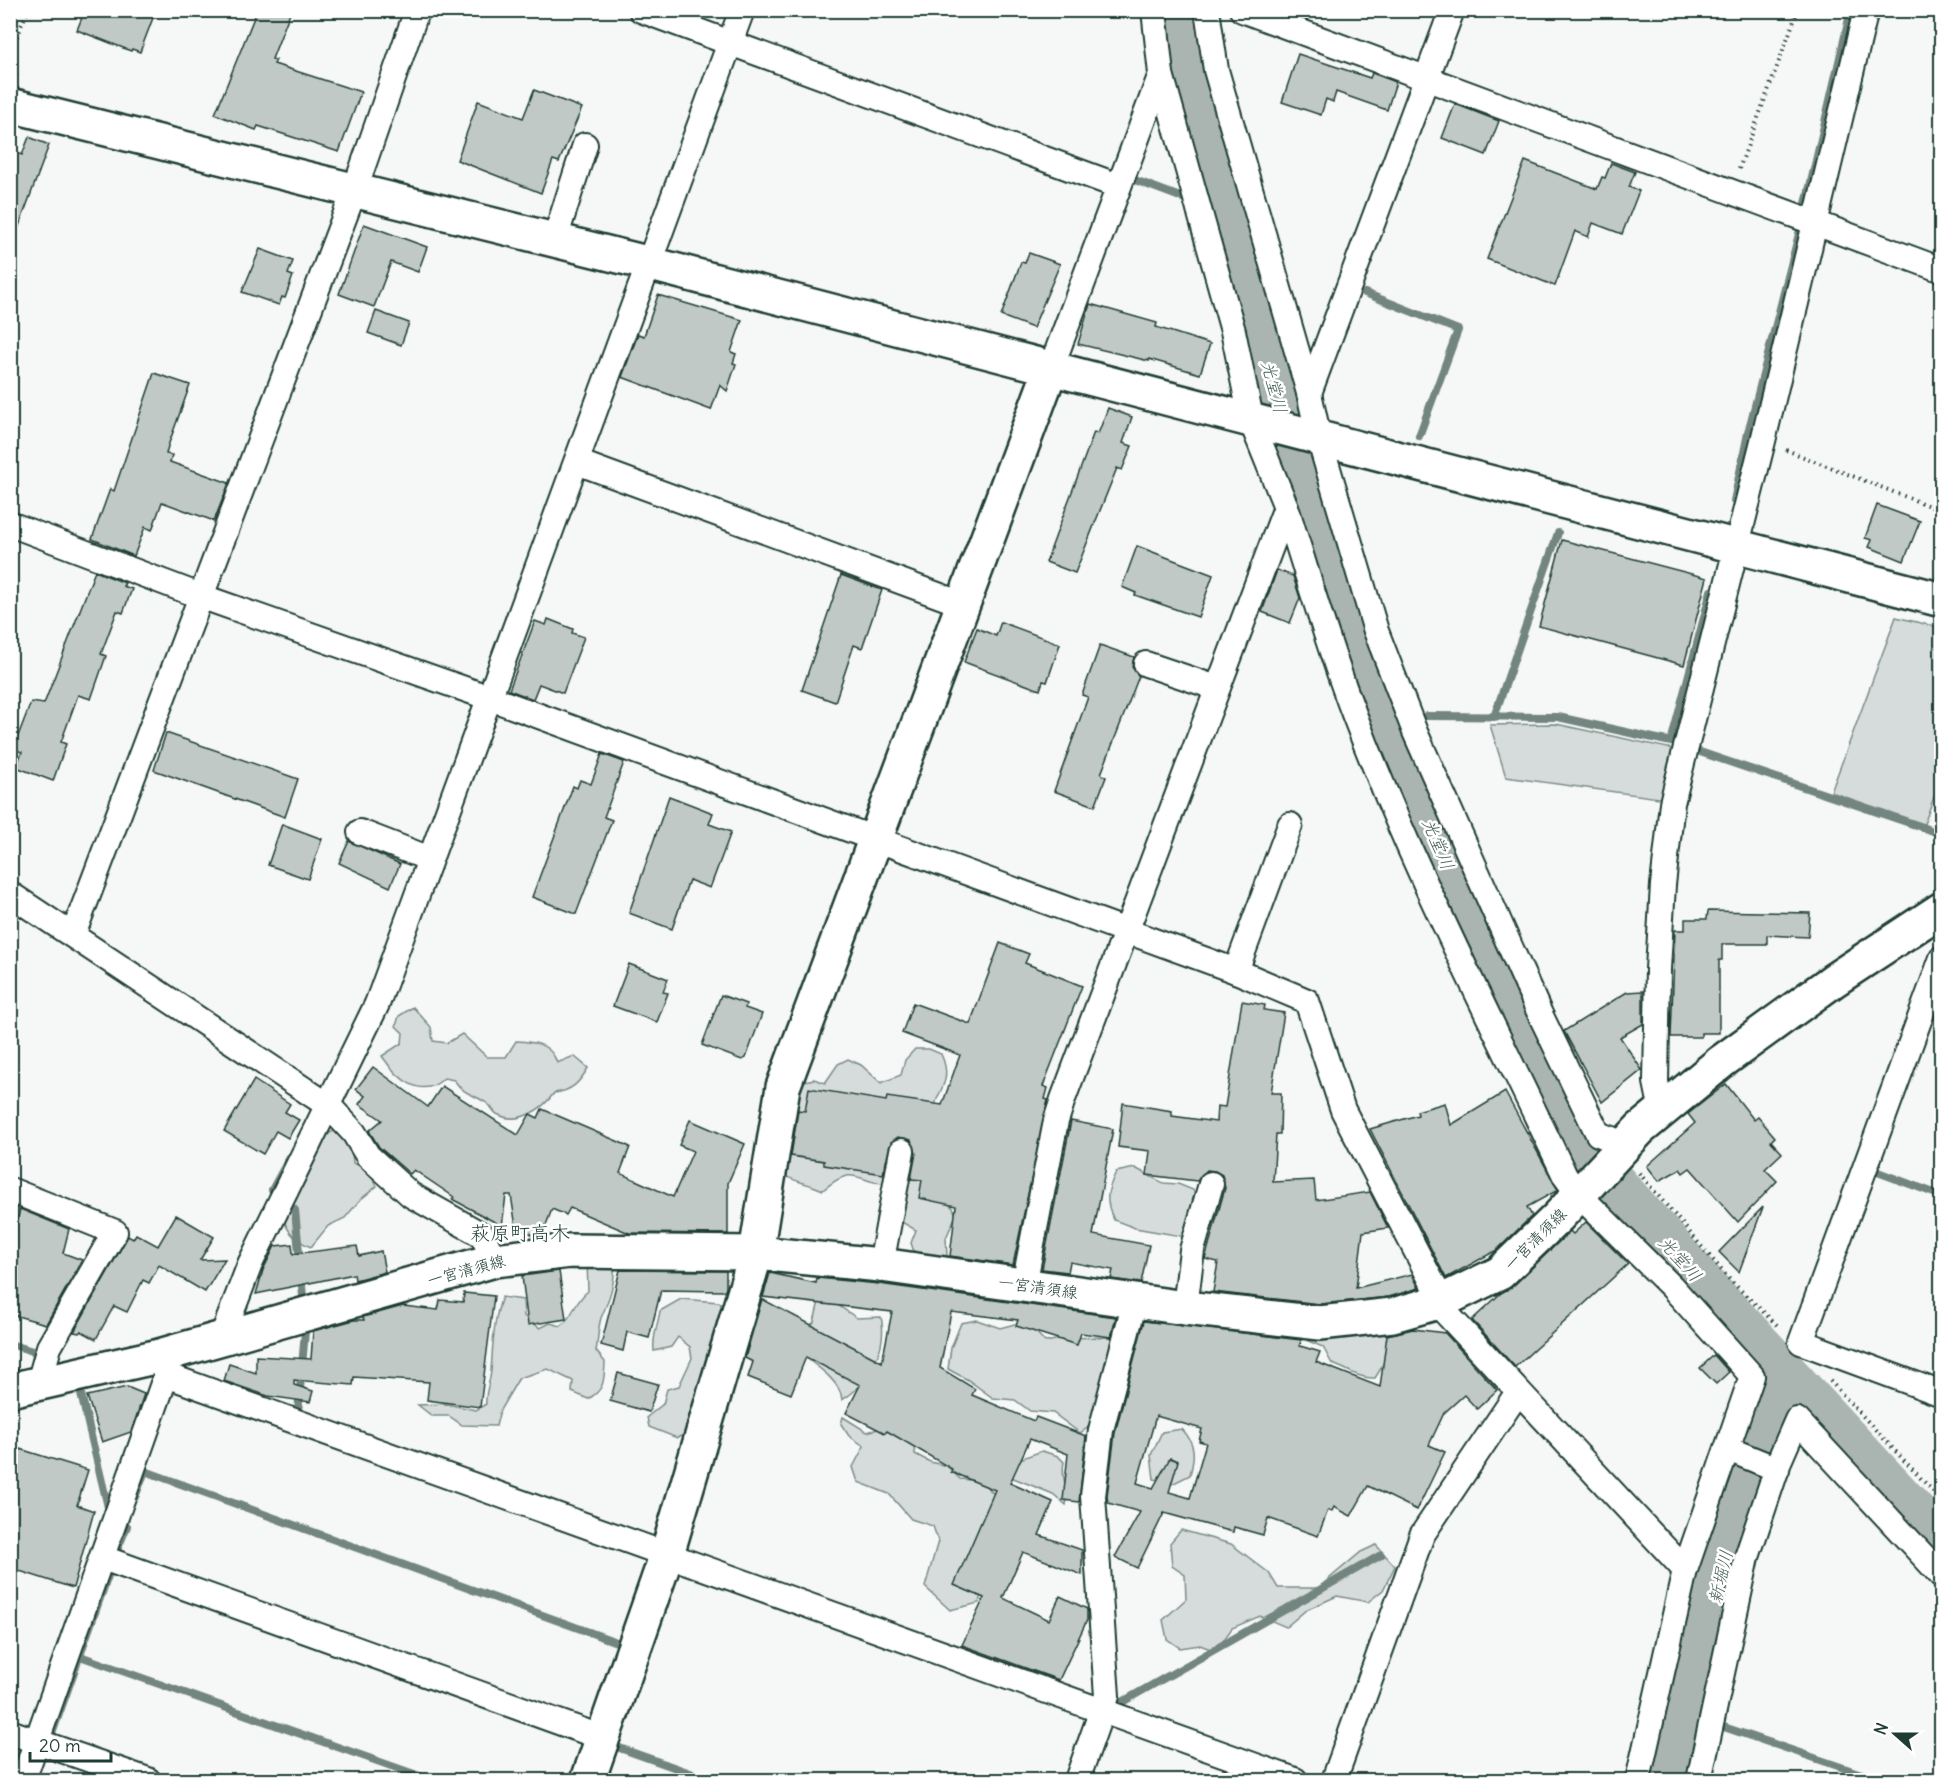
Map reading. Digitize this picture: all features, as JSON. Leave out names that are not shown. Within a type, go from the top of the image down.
[{"type":"street","points":[[73,934],[355,189],[417,10]]},
{"type":"street","points":[[641,10],[1119,186]]},
{"type":"street","points":[[222,1337],[250,1264],[377,1004],[741,10]]},
{"type":"street","points":[[1154,10],[1161,74],[1257,424],[1286,507],[1335,664],[1406,840],[1565,1176],[1672,1287],[1752,1376],[1685,1570],[1638,1780]]},
{"type":"street","points":[[1207,10],[1216,70],[1309,393],[1317,438],[1376,632],[1415,732],[1540,1014],[1598,1134],[1612,1139],[1618,1153]]},
{"type":"street","points":[[1242,10],[1941,270]]},
{"type":"street","points":[[1309,393],[1452,10]]},
{"type":"street","points":[[1662,1111],[1656,1082],[1658,969],[1663,885],[1672,803],[1738,546],[1866,10]]},
{"type":"street","points":[[588,1780],[667,1554],[756,1253],[783,1087],[1161,74]]},
{"type":"street","points":[[16,107],[355,189],[554,242],[647,263],[1257,424],[1941,600]]},
{"type":"street","points":[[554,242],[585,145]]},
{"type":"street","points":[[577,462],[962,604]]},
{"type":"street","points":[[1024,1285],[1056,1121],[1286,507]]},
{"type":"street","points":[[10,524],[200,596],[490,698],[1236,971],[1307,1000],[1343,1110],[1442,1301],[1444,1311],[1685,1570]]},
{"type":"street","points":[[1146,664],[1217,688]]},
{"type":"street","points":[[1236,971],[1290,825]]},
{"type":"street","points":[[360,832],[430,858]]},
{"type":"street","points":[[10,894],[329,1106],[354,1133],[368,1156],[411,1195],[482,1235],[495,1260]]},
{"type":"street","name":"一宮清須線","points":[[25,1386],[163,1366],[222,1337],[412,1286],[495,1260],[570,1251],[756,1253],[881,1265],[1185,1308],[1320,1323],[1393,1316],[1442,1301],[1500,1273],[1618,1153],[1662,1111],[1721,1062],[1834,980],[1941,909]]},
{"type":"street","points":[[1939,974],[1799,1345],[1941,1394]]},
{"type":"street","points":[[881,1265],[902,1151]]},
{"type":"street","points":[[1185,1308],[1192,1250],[1212,1184]]},
{"type":"street","points":[[10,1190],[115,1232],[25,1386]]},
{"type":"street","points":[[1077,1780],[1107,1696],[1093,1496],[1101,1430],[1135,1301]]},
{"type":"street","points":[[23,1780],[103,1558],[163,1366],[667,1554],[1295,1780]]},
{"type":"street","points":[[1334,1780],[1422,1535],[1518,1392]]},
{"type":"street","points":[[1699,1780],[1747,1557],[1777,1469],[1797,1420],[1941,1576]]},
{"type":"street","points":[[1728,1449],[1777,1469]]},
{"type":"street","points":[[103,1558],[603,1738]]},
{"type":"street","points":[[10,1732],[148,1780]]},
{"type":"path","points":[[16,107],[26,90],[12,71],[12,51],[28,10]]},
{"type":"path","points":[[1731,192],[1798,10]]},
{"type":"path","points":[[1763,441],[1941,511]]},
{"type":"shaded area","points":[[1896,617],[1941,628],[1941,778],[1924,824],[1831,792]]},
{"type":"shaded area","points":[[1556,724],[1673,749],[1666,799],[1506,777],[1490,725]]},
{"type":"shaded area","points":[[413,1007],[431,1027],[433,1041],[447,1043],[462,1034],[487,1057],[506,1057],[516,1041],[529,1042],[551,1051],[557,1063],[574,1056],[588,1068],[578,1082],[570,1088],[554,1093],[537,1110],[513,1118],[497,1114],[488,1104],[466,1092],[454,1080],[444,1078],[435,1085],[418,1087],[402,1079],[382,1056],[402,1043],[403,1033],[396,1026],[399,1016]]},
{"type":"shaded area","points":[[915,1049],[929,1049],[941,1054],[946,1073],[943,1087],[934,1107],[934,1146],[939,1196],[953,1208],[956,1215],[946,1238],[947,1256],[932,1264],[915,1255],[911,1243],[916,1230],[898,1220],[890,1182],[879,1183],[851,1176],[835,1181],[823,1190],[777,1171],[800,1082],[814,1079],[825,1083],[838,1064],[848,1059],[861,1065],[881,1083],[901,1075],[905,1060]]},
{"type":"shaded area","points":[[335,1130],[351,1139],[353,1163],[368,1169],[377,1186],[360,1200],[345,1218],[328,1226],[311,1247],[292,1235],[282,1215],[296,1197],[301,1176],[318,1140]]},
{"type":"shaded area","points":[[1135,1168],[1163,1183],[1178,1184],[1193,1190],[1201,1207],[1194,1226],[1181,1236],[1135,1228],[1114,1220],[1108,1201],[1110,1185],[1116,1172]]},
{"type":"shaded area","points":[[587,1261],[614,1263],[613,1285],[600,1322],[596,1351],[605,1362],[604,1379],[601,1388],[594,1396],[588,1399],[572,1392],[573,1381],[548,1369],[519,1378],[500,1410],[496,1426],[462,1425],[449,1416],[432,1416],[418,1405],[446,1404],[476,1410],[486,1404],[495,1324],[502,1297],[523,1300],[524,1316],[540,1328],[550,1323],[561,1326],[588,1291]]},
{"type":"shaded area","points":[[681,1299],[719,1302],[728,1313],[715,1333],[711,1362],[700,1379],[702,1404],[689,1432],[677,1438],[649,1427],[647,1417],[663,1404],[667,1389],[679,1386],[692,1358],[690,1347],[678,1337],[671,1347],[654,1351],[654,1336],[660,1311]]},
{"type":"shaded area","points":[[819,1301],[836,1304],[857,1318],[881,1317],[882,1340],[874,1364],[868,1375],[852,1393],[842,1400],[837,1386],[831,1379],[797,1351],[803,1333],[814,1322]]},
{"type":"shaded area","points":[[977,1320],[1000,1328],[1026,1321],[1045,1342],[1067,1338],[1110,1337],[1115,1361],[1108,1381],[1097,1394],[1099,1420],[1080,1433],[1053,1413],[1030,1411],[1015,1400],[993,1398],[948,1369],[951,1348],[961,1323]]},
{"type":"shaded area","points":[[1303,1326],[1390,1326],[1389,1347],[1383,1365],[1375,1378],[1369,1378],[1332,1364],[1323,1347],[1308,1341]]},
{"type":"shaded area","points":[[843,1417],[867,1432],[886,1427],[911,1431],[915,1454],[930,1462],[947,1466],[960,1479],[981,1481],[993,1493],[1000,1506],[979,1603],[950,1610],[925,1587],[938,1541],[933,1526],[911,1519],[889,1494],[858,1482],[853,1467],[864,1446],[849,1436],[841,1424]]},
{"type":"shaded area","points":[[1182,1429],[1190,1440],[1193,1450],[1190,1475],[1172,1484],[1154,1479],[1151,1455],[1162,1432]]},
{"type":"shaded area","points":[[1042,1451],[1058,1456],[1064,1462],[1066,1505],[1053,1494],[1011,1477],[1014,1461]]},
{"type":"shaded area","points":[[1181,1530],[1231,1544],[1269,1573],[1278,1588],[1318,1588],[1361,1552],[1376,1545],[1395,1566],[1383,1590],[1368,1602],[1337,1596],[1306,1610],[1286,1627],[1260,1616],[1232,1628],[1216,1651],[1200,1645],[1180,1648],[1167,1639],[1163,1620],[1186,1599],[1185,1575],[1172,1566],[1170,1543]]},
{"type":"building","points":[[85,10],[156,10],[140,52],[132,49],[131,51],[77,30]]},
{"type":"building","points":[[257,10],[291,10],[272,59],[276,60],[274,64],[361,92],[339,152],[258,126],[256,130],[215,114]]},
{"type":"building","points":[[1298,54],[1370,78],[1372,73],[1396,82],[1387,110],[1336,92],[1333,102],[1326,99],[1321,115],[1282,102]]},
{"type":"building","points":[[534,90],[582,108],[559,162],[553,160],[541,193],[457,160],[478,101],[523,118]]},
{"type":"building","points":[[1455,104],[1499,121],[1486,155],[1442,138]]},
{"type":"building","points":[[29,137],[49,145],[12,245],[10,150],[22,155]]},
{"type":"building","points":[[1525,161],[1597,189],[1602,177],[1605,178],[1611,163],[1635,172],[1629,187],[1639,191],[1622,234],[1593,223],[1588,237],[1575,231],[1555,286],[1487,259]]},
{"type":"building","points":[[364,224],[427,247],[418,272],[391,262],[374,307],[339,294]]},
{"type":"building","points":[[260,249],[293,261],[288,274],[293,276],[285,298],[282,297],[279,305],[242,292]]},
{"type":"building","points":[[1029,253],[1060,264],[1033,328],[1001,316],[1021,262],[1025,263]]},
{"type":"building","points":[[658,295],[742,320],[731,352],[736,354],[733,363],[736,364],[727,391],[720,385],[711,410],[622,377],[638,334],[644,336]]},
{"type":"building","points":[[1090,304],[1157,323],[1156,327],[1210,344],[1200,374],[1149,359],[1149,361],[1078,344]]},
{"type":"building","points":[[376,311],[409,323],[401,345],[368,333]]},
{"type":"building","points":[[154,373],[190,385],[168,446],[166,454],[172,455],[170,462],[229,483],[214,521],[162,502],[152,530],[145,527],[134,556],[92,539],[110,489],[114,491]]},
{"type":"building","points":[[1108,408],[1132,417],[1123,443],[1132,446],[1122,470],[1117,468],[1075,573],[1046,562],[1094,432],[1098,434]]},
{"type":"building","points":[[1877,505],[1920,521],[1904,561],[1869,547],[1872,540],[1865,538]]},
{"type":"building","points":[[1562,540],[1707,578],[1684,665],[1539,626]]},
{"type":"building","points":[[1137,546],[1213,575],[1198,617],[1135,595],[1136,593],[1122,587]]},
{"type":"building","points":[[1277,570],[1293,576],[1300,598],[1290,623],[1262,612]]},
{"type":"building","points":[[95,571],[125,583],[123,586],[132,589],[123,613],[117,611],[101,654],[106,656],[91,699],[78,695],[61,742],[66,744],[53,781],[16,767],[22,752],[13,749],[31,702],[44,704]]},
{"type":"building","points":[[841,575],[882,590],[862,648],[854,645],[835,702],[802,690]]},
{"type":"building","points":[[548,619],[573,629],[572,633],[584,637],[563,693],[539,684],[533,699],[509,690],[535,621],[546,625]]},
{"type":"building","points":[[1001,622],[1060,644],[1047,682],[1043,681],[1040,690],[964,662],[977,628],[996,636]]},
{"type":"building","points":[[1100,645],[1134,657],[1132,667],[1139,676],[1101,774],[1106,777],[1095,806],[1054,791],[1088,697],[1082,695]]},
{"type":"building","points":[[166,733],[298,779],[285,817],[154,770]]},
{"type":"building","points":[[602,754],[624,762],[604,817],[612,820],[576,914],[532,897],[573,786],[577,788],[580,780],[591,784]]},
{"type":"building","points":[[669,796],[713,813],[709,824],[731,832],[710,888],[689,880],[672,929],[629,913]]},
{"type":"building","points":[[282,824],[322,839],[308,879],[268,865]]},
{"type":"building","points":[[349,841],[400,864],[390,887],[339,863]]},
{"type":"building","points":[[1708,911],[1810,913],[1808,937],[1767,935],[1767,944],[1722,944],[1722,960],[1719,960],[1719,1033],[1701,1033],[1701,1037],[1671,1037],[1675,930],[1685,930],[1685,919],[1707,919]]},
{"type":"building","points":[[1000,943],[1029,954],[1025,963],[1082,986],[1043,1086],[1048,1088],[1045,1099],[1048,1100],[1013,1265],[950,1256],[956,1206],[919,1198],[922,1180],[911,1179],[916,1153],[911,1140],[898,1137],[891,1142],[883,1174],[824,1165],[824,1161],[791,1156],[798,1110],[805,1111],[809,1088],[886,1101],[887,1097],[942,1105],[960,1055],[902,1033],[913,1003],[970,1024]]},
{"type":"building","points":[[629,964],[668,979],[663,992],[668,993],[657,1022],[613,1006]]},
{"type":"building","points":[[1643,991],[1643,1024],[1620,1037],[1642,1070],[1602,1102],[1564,1031],[1627,992]]},
{"type":"building","points":[[721,995],[746,1004],[745,1008],[762,1014],[746,1058],[742,1060],[702,1045]]},
{"type":"building","points":[[1242,1001],[1265,1005],[1264,1010],[1284,1013],[1271,1093],[1281,1093],[1280,1134],[1276,1134],[1273,1182],[1314,1180],[1316,1200],[1370,1192],[1388,1228],[1363,1232],[1356,1288],[1412,1274],[1419,1288],[1389,1297],[1320,1304],[1213,1292],[1218,1262],[1205,1259],[1225,1188],[1222,1175],[1207,1170],[1197,1181],[1147,1175],[1150,1151],[1118,1147],[1123,1103],[1172,1111],[1172,1116],[1216,1122],[1217,1106],[1225,1107]]},
{"type":"building","points":[[373,1067],[428,1107],[442,1086],[518,1135],[530,1114],[538,1118],[542,1109],[617,1141],[630,1147],[620,1173],[673,1197],[693,1151],[679,1145],[690,1120],[745,1144],[728,1183],[728,1234],[629,1233],[570,1208],[566,1215],[552,1209],[542,1236],[536,1236],[516,1227],[511,1195],[506,1195],[502,1226],[452,1199],[454,1197],[414,1170],[410,1174],[379,1147],[369,1131],[382,1120],[359,1104],[365,1096],[356,1089]]},
{"type":"building","points":[[254,1080],[290,1104],[285,1112],[299,1120],[288,1138],[276,1131],[263,1154],[224,1131]]},
{"type":"building","points":[[1726,1084],[1754,1120],[1758,1117],[1775,1137],[1771,1141],[1782,1153],[1765,1169],[1777,1181],[1738,1222],[1690,1168],[1683,1173],[1680,1169],[1659,1181],[1647,1166],[1695,1123],[1688,1114]]},
{"type":"building","points":[[1505,1092],[1558,1190],[1527,1207],[1532,1216],[1497,1250],[1446,1278],[1370,1129],[1418,1115],[1417,1111],[1445,1103],[1451,1125]]},
{"type":"building","points":[[1071,1121],[1113,1129],[1093,1235],[1149,1245],[1141,1283],[1111,1279],[1113,1270],[1070,1262],[1068,1272],[1042,1269]]},
{"type":"building","points":[[1763,1207],[1739,1272],[1719,1252]]},
{"type":"building","points":[[20,1209],[69,1229],[63,1253],[82,1260],[46,1324],[10,1314],[10,1249]]},
{"type":"building","points":[[176,1215],[214,1237],[200,1260],[225,1259],[205,1292],[159,1265],[149,1283],[143,1280],[127,1312],[114,1306],[96,1339],[81,1331],[74,1332],[128,1236],[133,1239],[136,1234],[158,1246]]},
{"type":"building","points":[[1586,1222],[1628,1264],[1515,1367],[1472,1320],[1501,1293],[1513,1286],[1570,1231],[1573,1234]]},
{"type":"building","points":[[292,1244],[293,1254],[357,1246],[359,1256],[381,1251],[385,1272],[355,1280],[354,1274],[256,1294],[263,1270],[275,1246]]},
{"type":"building","points":[[620,1270],[726,1271],[726,1287],[725,1291],[661,1290],[649,1338],[627,1332],[623,1351],[601,1345]]},
{"type":"building","points":[[559,1271],[566,1319],[528,1325],[522,1276]]},
{"type":"building","points":[[770,1273],[816,1283],[817,1278],[879,1284],[1116,1317],[1111,1337],[1081,1333],[1077,1345],[1016,1326],[1018,1320],[951,1312],[940,1368],[975,1389],[972,1395],[1034,1421],[1036,1417],[1086,1436],[1079,1502],[1063,1500],[1068,1454],[1030,1439],[1010,1483],[1053,1502],[1039,1535],[1082,1550],[1082,1575],[1023,1552],[1003,1598],[1049,1620],[1060,1596],[1087,1609],[1087,1620],[1059,1680],[962,1645],[984,1598],[954,1585],[995,1490],[951,1472],[952,1469],[887,1431],[885,1433],[846,1413],[860,1385],[806,1357],[791,1394],[748,1377],[753,1362],[745,1358],[762,1299],[882,1362],[892,1312],[763,1297]]},
{"type":"building","points":[[464,1293],[494,1296],[480,1407],[427,1400],[429,1382],[354,1377],[353,1385],[294,1380],[294,1385],[313,1391],[310,1402],[268,1396],[224,1381],[229,1364],[256,1373],[256,1356],[311,1359],[313,1331],[354,1320],[364,1320],[363,1317],[403,1306],[438,1310],[440,1300],[463,1302]]},
{"type":"building","points":[[1144,1321],[1301,1340],[1300,1346],[1320,1352],[1316,1362],[1380,1387],[1387,1335],[1413,1329],[1445,1333],[1497,1390],[1477,1409],[1464,1395],[1444,1413],[1429,1445],[1445,1452],[1417,1510],[1368,1486],[1351,1516],[1334,1507],[1332,1511],[1328,1510],[1318,1536],[1268,1518],[1263,1535],[1234,1527],[1233,1532],[1164,1513],[1137,1568],[1115,1557],[1140,1512],[1108,1503],[1115,1433]],"holes":[[[1156,1416],[1202,1429],[1199,1441],[1206,1443],[1190,1498],[1169,1492],[1178,1461],[1170,1458],[1153,1488],[1137,1483]]]},
{"type":"building","points":[[1714,1355],[1729,1372],[1716,1384],[1700,1368]]},
{"type":"building","points":[[618,1373],[658,1384],[649,1412],[610,1401]]},
{"type":"building","points":[[127,1387],[144,1394],[131,1432],[102,1442],[87,1396]]},
{"type":"building","points":[[10,1446],[88,1470],[77,1505],[94,1511],[73,1588],[10,1568]]},
{"type":"waterway","name":"光堂川","points":[[1182,10],[1209,143],[1308,512],[1390,733],[1463,902],[1582,1151],[1712,1298],[1942,1546]]},
{"type":"waterway","points":[[1805,208],[1851,10]]},
{"type":"waterway","points":[[1135,180],[1188,200]]},
{"type":"waterway","points":[[1205,206],[1227,213]]},
{"type":"waterway","points":[[1734,501],[1748,433],[1800,230]]},
{"type":"waterway","points":[[1365,293],[1458,330],[1419,436]]},
{"type":"waterway","points":[[1494,717],[1558,533]]},
{"type":"waterway","points":[[1426,716],[1558,717],[1671,742],[1711,591]]},
{"type":"waterway","points":[[1700,752],[1942,834]]},
{"type":"waterway","points":[[290,1157],[272,1190],[295,1210],[300,1263]]},
{"type":"waterway","points":[[1875,1171],[1942,1196]]},
{"type":"waterway","points":[[301,1275],[304,1307]]},
{"type":"waterway","points":[[306,1320],[298,1412],[307,1415]]},
{"type":"waterway","points":[[10,1344],[39,1353]]},
{"type":"waterway","name":"新堀川","points":[[1673,1780],[1734,1519],[1762,1437],[1789,1381]]},
{"type":"waterway","points":[[81,1394],[108,1507]]},
{"type":"waterway","points":[[135,1497],[145,1471],[622,1644]]},
{"type":"waterway","points":[[116,1553],[127,1526],[124,1524]]},
{"type":"waterway","points":[[1117,1705],[1381,1555]]},
{"type":"waterway","points":[[52,1734],[109,1573]]},
{"type":"waterway","points":[[80,1656],[431,1780]]},
{"type":"waterway","points":[[1718,1725],[1879,1780]]},
{"type":"waterway","points":[[614,1746],[710,1780]]},
{"type":"district","name":"萩原町高木","points":[[520,1233]]}]
